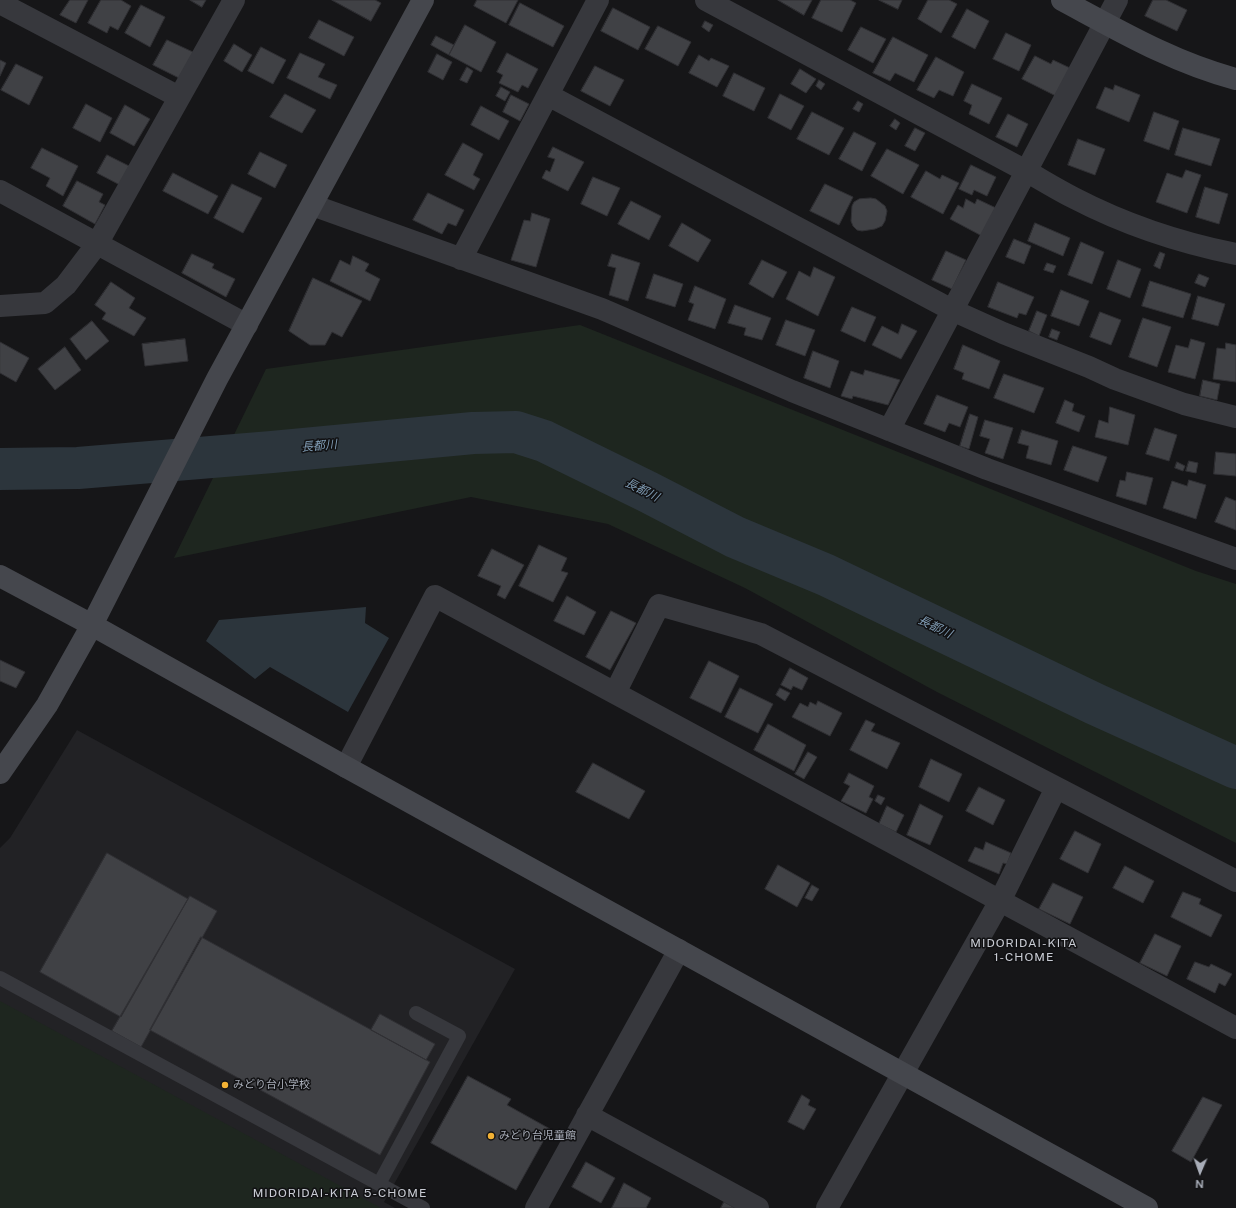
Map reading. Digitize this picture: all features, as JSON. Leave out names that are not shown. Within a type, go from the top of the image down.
[{"type":"street","points":[[0,306],[45,302],[66,285],[97,244],[234,0]]},
{"type":"street","points":[[0,773],[47,705],[92,625],[218,379],[423,0]]},
{"type":"street","points":[[461,259],[598,0]]},
{"type":"street","points":[[706,0],[1026,171],[1075,199],[1141,227],[1236,254]]},
{"type":"street","points":[[1062,0],[1136,40],[1194,66],[1236,79]]},
{"type":"street","points":[[889,430],[1117,0]]},
{"type":"street","points":[[0,3],[179,98]]},
{"type":"street","points":[[548,95],[952,310],[1003,333],[1089,367],[1115,379],[1184,404],[1236,417]]},
{"type":"street","points":[[0,191],[247,325]]},
{"type":"street","points":[[312,205],[602,309],[792,390],[987,470],[1236,559]]},
{"type":"street","points":[[0,576],[92,625],[346,767],[1147,1208]]},
{"type":"street","points":[[346,767],[435,596],[1236,1028]]},
{"type":"street","points":[[616,693],[659,605],[762,634],[1236,881]]},
{"type":"street","points":[[827,1208],[1000,901],[1056,788]]},
{"type":"street","points":[[536,1208],[679,950]]},
{"type":"street","points":[[587,1115],[758,1208]]},
{"type":"lane","points":[[0,978],[423,1208]]},
{"type":"lane","points":[[379,1184],[459,1036],[416,1012]]},
{"type":"shaded area","points":[[580,325],[1196,571],[1236,584],[1236,843],[937,692],[745,588],[608,524],[471,497],[174,558],[266,369]]},
{"type":"shaded area","points":[[366,607],[365,623],[389,638],[348,712],[270,667],[255,679],[206,641],[219,620]]},
{"type":"shaded area","name":"みどり台小学校","points":[[77,730],[515,969],[384,1202],[395,1208],[0,1208],[0,848],[10,838]]},
{"type":"shaded area","points":[[0,1001],[381,1208],[0,1208]]},
{"type":"building","points":[[70,0],[88,0],[76,23],[60,15]]},
{"type":"building","points":[[101,0],[121,0],[131,6],[118,30],[110,26],[107,33],[88,23]]},
{"type":"building","points":[[190,0],[206,0],[202,7]]},
{"type":"building","points":[[332,0],[375,0],[381,3],[371,21]]},
{"type":"building","points":[[477,0],[518,0],[506,23],[474,6]]},
{"type":"building","points":[[778,0],[812,0],[804,15]]},
{"type":"building","points":[[821,0],[850,0],[856,3],[842,32],[812,18]]},
{"type":"building","points":[[879,0],[902,0],[898,9]]},
{"type":"building","points":[[928,0],[949,0],[957,4],[941,33],[918,19]]},
{"type":"building","points":[[1153,0],[1166,0],[1187,10],[1177,31],[1145,16]]},
{"type":"building","points":[[520,3],[564,26],[553,47],[509,25]]},
{"type":"building","points":[[141,5],[165,17],[150,47],[125,33]]},
{"type":"building","points":[[613,8],[650,27],[638,50],[601,31]]},
{"type":"building","points":[[967,9],[989,21],[975,49],[952,37]]},
{"type":"building","points":[[319,20],[354,37],[344,56],[309,38]]},
{"type":"building","points":[[705,21],[713,25],[709,32],[702,27]]},
{"type":"building","points":[[465,25],[496,42],[481,72],[449,55]]},
{"type":"building","points":[[658,26],[691,42],[678,66],[645,49]]},
{"type":"building","points":[[861,27],[886,39],[873,63],[848,50]]},
{"type":"building","points":[[1006,33],[1031,45],[1019,71],[993,59]]},
{"type":"building","points":[[436,36],[454,45],[449,55],[431,45]]},
{"type":"building","points":[[893,37],[928,55],[914,82],[895,73],[890,81],[873,73]]},
{"type":"building","points":[[167,40],[195,53],[181,79],[153,65]]},
{"type":"building","points":[[234,44],[252,55],[242,72],[224,61]]},
{"type":"building","points":[[261,47],[286,60],[273,84],[248,71]]},
{"type":"building","points":[[300,53],[325,64],[318,77],[337,85],[330,99],[287,78]]},
{"type":"building","points":[[507,53],[538,69],[528,88],[522,85],[518,92],[499,83],[503,75],[497,72]]},
{"type":"building","points":[[437,54],[452,62],[443,80],[428,72]]},
{"type":"building","points":[[699,55],[709,61],[711,58],[729,66],[717,87],[689,73]]},
{"type":"building","points":[[1035,56],[1051,64],[1053,60],[1070,68],[1056,96],[1022,79]]},
{"type":"building","points":[[936,57],[964,72],[953,96],[939,90],[934,98],[917,90]]},
{"type":"building","points":[[0,60],[6,63],[0,76]]},
{"type":"building","points":[[16,64],[43,77],[29,105],[1,90]]},
{"type":"building","points":[[595,66],[624,80],[610,106],[581,91]]},
{"type":"building","points":[[467,67],[473,71],[467,83],[460,80]]},
{"type":"building","points":[[800,69],[816,79],[806,93],[791,84]]},
{"type":"building","points":[[734,73],[765,88],[754,111],[723,96]]},
{"type":"building","points":[[819,80],[825,84],[821,90],[816,86]]},
{"type":"building","points":[[972,84],[1002,98],[989,124],[969,114],[972,105],[964,101]]},
{"type":"building","points":[[1115,85],[1140,95],[1129,122],[1096,108],[1105,87],[1113,90]]},
{"type":"building","points":[[501,87],[510,92],[505,101],[496,96]]},
{"type":"building","points":[[285,94],[316,110],[302,133],[270,117]]},
{"type":"building","points":[[780,94],[804,106],[791,130],[768,118]]},
{"type":"building","points":[[511,95],[529,104],[520,121],[503,112]]},
{"type":"building","points":[[858,101],[863,104],[859,112],[853,109]]},
{"type":"building","points":[[86,104],[112,118],[100,142],[73,128]]},
{"type":"building","points":[[125,105],[150,119],[134,146],[110,133]]},
{"type":"building","points":[[481,106],[509,121],[499,140],[471,125]]},
{"type":"building","points":[[812,112],[844,128],[829,155],[797,139]]},
{"type":"building","points":[[1154,112],[1179,121],[1169,150],[1144,141]]},
{"type":"building","points":[[1008,114],[1028,124],[1017,147],[996,137]]},
{"type":"building","points":[[895,119],[900,123],[896,130],[890,126]]},
{"type":"building","points":[[915,128],[925,133],[915,151],[905,146]]},
{"type":"building","points":[[1183,128],[1220,139],[1211,166],[1175,155]]},
{"type":"building","points":[[854,132],[876,143],[862,171],[839,159]]},
{"type":"building","points":[[1078,139],[1105,149],[1095,175],[1068,165]]},
{"type":"building","points":[[463,143],[483,154],[473,175],[480,179],[474,190],[445,175]]},
{"type":"building","points":[[553,147],[584,162],[568,191],[542,178],[546,170],[550,172],[555,159],[548,157]]},
{"type":"building","points":[[42,148],[78,166],[63,196],[46,186],[50,178],[31,168]]},
{"type":"building","points":[[887,149],[919,165],[903,194],[871,176]]},
{"type":"building","points":[[260,152],[287,165],[275,188],[248,174]]},
{"type":"building","points":[[107,155],[129,166],[120,185],[97,173]]},
{"type":"building","points":[[971,165],[996,177],[987,196],[974,190],[972,195],[959,189]]},
{"type":"building","points":[[1186,170],[1201,175],[1187,213],[1156,202],[1167,173],[1182,178]]},
{"type":"building","points":[[926,171],[940,179],[942,175],[959,183],[943,214],[911,197]]},
{"type":"building","points":[[173,173],[218,196],[208,214],[163,191]]},
{"type":"building","points":[[593,177],[620,188],[607,216],[581,204]]},
{"type":"building","points":[[77,181],[103,194],[99,202],[105,205],[95,224],[63,206]]},
{"type":"building","points":[[232,184],[262,198],[243,233],[214,218]]},
{"type":"building","points":[[825,184],[853,197],[839,225],[810,211]]},
{"type":"building","points":[[1205,187],[1228,194],[1219,224],[1196,217]]},
{"type":"building","points":[[428,193],[464,210],[456,226],[448,223],[442,234],[413,220]]},
{"type":"building","points":[[859,199],[876,199],[885,206],[887,211],[885,221],[882,226],[875,229],[862,231],[857,230],[851,221],[852,206],[854,202]]},
{"type":"building","points":[[966,199],[975,204],[977,199],[996,208],[982,236],[950,219],[958,205],[963,208]]},
{"type":"building","points":[[631,201],[661,216],[649,240],[618,224]]},
{"type":"building","points":[[532,213],[550,219],[536,267],[511,260],[524,220],[530,221]]},
{"type":"building","points":[[682,223],[711,240],[698,262],[669,246]]},
{"type":"building","points":[[1035,223],[1070,238],[1063,256],[1028,241]]},
{"type":"building","points":[[1014,239],[1031,246],[1024,264],[1006,257]]},
{"type":"building","points":[[1081,242],[1104,252],[1092,284],[1068,275]]},
{"type":"building","points":[[946,251],[966,260],[952,289],[932,280]]},
{"type":"building","points":[[1160,252],[1165,254],[1160,269],[1154,266]]},
{"type":"building","points":[[192,254],[214,264],[212,268],[235,279],[226,297],[182,273]]},
{"type":"building","points":[[612,254],[640,263],[628,301],[609,295],[616,268],[608,266]]},
{"type":"building","points":[[353,256],[369,264],[365,271],[380,279],[370,301],[330,281],[340,260],[350,265]]},
{"type":"building","points":[[762,260],[787,272],[773,298],[749,284]]},
{"type":"building","points":[[1118,260],[1141,269],[1130,298],[1107,289]]},
{"type":"building","points":[[1047,263],[1056,266],[1053,273],[1044,270]]},
{"type":"building","points":[[814,267],[835,277],[818,316],[786,299],[799,271],[810,277]]},
{"type":"building","points":[[654,274],[683,284],[675,307],[646,298]]},
{"type":"building","points":[[1199,274],[1209,278],[1205,287],[1195,283]]},
{"type":"building","points":[[313,278],[362,301],[342,337],[332,332],[325,345],[310,345],[289,331]]},
{"type":"building","points":[[1150,281],[1191,294],[1183,318],[1142,306]]},
{"type":"building","points":[[111,282],[135,298],[129,308],[146,318],[134,336],[102,319],[106,313],[95,305]]},
{"type":"building","points":[[998,282],[1034,297],[1026,315],[1019,313],[1017,318],[988,307]]},
{"type":"building","points":[[695,286],[726,299],[715,329],[688,320],[694,304],[689,302]]},
{"type":"building","points":[[1061,290],[1089,301],[1079,326],[1051,316]]},
{"type":"building","points":[[1198,296],[1225,304],[1218,326],[1192,319]]},
{"type":"building","points":[[735,305],[771,318],[762,340],[744,335],[746,328],[728,323]]},
{"type":"building","points":[[852,307],[876,317],[865,342],[841,331]]},
{"type":"building","points":[[1037,311],[1047,315],[1039,336],[1029,331]]},
{"type":"building","points":[[1100,312],[1121,320],[1111,345],[1090,337]]},
{"type":"building","points":[[1143,318],[1171,327],[1157,367],[1129,357]]},
{"type":"building","points":[[786,320],[815,330],[805,356],[776,345]]},
{"type":"building","points":[[92,321],[109,341],[86,360],[70,339]]},
{"type":"building","points":[[902,324],[917,331],[901,359],[872,345],[882,326],[898,334]]},
{"type":"building","points":[[1052,329],[1060,332],[1057,340],[1049,337]]},
{"type":"building","points":[[185,339],[188,361],[145,366],[142,344]]},
{"type":"building","points":[[1191,339],[1205,343],[1195,379],[1168,372],[1176,345],[1188,348]]},
{"type":"building","points":[[0,342],[29,358],[16,382],[0,373]]},
{"type":"building","points":[[1226,343],[1236,345],[1236,382],[1213,379],[1217,348],[1225,349]]},
{"type":"building","points":[[963,345],[1000,361],[989,389],[962,379],[964,373],[954,369]]},
{"type":"building","points":[[65,347],[81,370],[55,390],[38,369]]},
{"type":"building","points":[[813,351],[839,361],[830,388],[804,378]]},
{"type":"building","points":[[865,370],[900,380],[888,405],[853,396],[852,399],[841,396],[851,371],[863,375]]},
{"type":"building","points":[[1004,374],[1044,388],[1034,413],[994,398]]},
{"type":"building","points":[[1203,380],[1220,384],[1217,400],[1200,396]]},
{"type":"building","points":[[937,395],[968,407],[960,427],[949,423],[945,432],[924,424]]},
{"type":"building","points":[[1065,400],[1074,404],[1072,411],[1085,416],[1079,432],[1056,423]]},
{"type":"building","points":[[1110,407],[1135,415],[1128,445],[1095,437],[1099,420],[1108,423]]},
{"type":"building","points":[[970,414],[978,417],[969,449],[960,446]]},
{"type":"building","points":[[985,420],[1013,428],[1003,459],[985,453],[990,439],[980,436]]},
{"type":"building","points":[[1155,428],[1177,435],[1169,461],[1146,454]]},
{"type":"building","points":[[1022,430],[1058,441],[1051,465],[1026,458],[1029,446],[1018,443]]},
{"type":"building","points":[[1073,446],[1107,457],[1098,482],[1064,470]]},
{"type":"building","points":[[1216,452],[1236,454],[1236,476],[1214,474]]},
{"type":"building","points":[[1189,461],[1198,463],[1196,473],[1186,471]]},
{"type":"building","points":[[1177,462],[1185,466],[1183,471],[1175,468]]},
{"type":"building","points":[[1127,472],[1153,478],[1146,505],[1116,496],[1120,480],[1125,481]]},
{"type":"building","points":[[1189,480],[1206,485],[1196,519],[1163,508],[1172,481],[1187,486]]},
{"type":"building","points":[[1226,497],[1236,501],[1236,530],[1215,522]]},
{"type":"building","points":[[539,545],[567,558],[561,571],[568,573],[553,602],[519,586]]},
{"type":"building","points":[[492,549],[524,565],[505,599],[497,595],[501,586],[478,576]]},
{"type":"building","points":[[567,596],[596,612],[584,635],[554,621]]},
{"type":"building","points":[[611,611],[636,623],[610,670],[586,657]]},
{"type":"building","points":[[0,660],[25,672],[16,688],[0,681]]},
{"type":"building","points":[[709,661],[739,676],[721,713],[690,698]]},
{"type":"building","points":[[790,668],[808,678],[802,690],[793,686],[791,690],[781,685]]},
{"type":"building","points":[[740,688],[773,704],[758,733],[725,717]]},
{"type":"building","points":[[780,688],[790,693],[785,701],[776,695]]},
{"type":"building","points":[[818,701],[842,713],[830,736],[792,717],[800,703],[808,707],[810,702],[816,705]]},
{"type":"building","points":[[866,720],[875,724],[871,731],[900,743],[887,769],[850,750]]},
{"type":"building","points":[[768,724],[806,745],[794,771],[754,750]]},
{"type":"building","points":[[808,752],[817,757],[804,779],[795,774]]},
{"type":"building","points":[[931,759],[962,774],[949,802],[919,787]]},
{"type":"building","points":[[593,763],[645,791],[629,819],[576,792]]},
{"type":"building","points":[[849,773],[874,786],[869,797],[873,799],[866,813],[841,801],[850,786],[844,783]]},
{"type":"building","points":[[979,787],[1005,800],[993,825],[966,811]]},
{"type":"building","points":[[878,795],[885,798],[881,805],[875,801]]},
{"type":"building","points":[[920,804],[943,816],[930,845],[907,835]]},
{"type":"building","points":[[887,806],[904,815],[896,832],[879,824]]},
{"type":"building","points":[[1075,831],[1101,844],[1088,873],[1060,859]]},
{"type":"building","points":[[986,842],[1011,853],[1007,864],[1003,863],[999,874],[968,861],[975,847],[983,850]]},
{"type":"building","points":[[107,853],[188,899],[121,1017],[40,972]]},
{"type":"building","points":[[778,865],[810,883],[797,907],[765,889]]},
{"type":"building","points":[[1125,866],[1154,881],[1143,903],[1113,888]]},
{"type":"building","points":[[1053,883],[1083,897],[1070,924],[1039,909]]},
{"type":"building","points":[[812,885],[819,889],[812,901],[805,898]]},
{"type":"building","points":[[1183,892],[1201,899],[1199,904],[1222,915],[1211,937],[1171,917]]},
{"type":"building","points":[[190,896],[217,911],[141,1047],[112,1031]]},
{"type":"building","points":[[1155,934],[1181,946],[1167,976],[1140,963]]},
{"type":"building","points":[[201,937],[430,1062],[380,1155],[150,1030]]},
{"type":"building","points":[[1195,962],[1209,967],[1211,964],[1232,974],[1225,986],[1219,983],[1215,993],[1187,979]]},
{"type":"building","points":[[380,1014],[435,1044],[426,1060],[371,1030]]},
{"type":"building","name":"みどり台児童館","points":[[468,1076],[511,1099],[507,1105],[550,1129],[516,1190],[431,1143]]},
{"type":"building","points":[[802,1095],[810,1100],[808,1105],[816,1109],[804,1130],[788,1122]]},
{"type":"building","points":[[1203,1097],[1222,1105],[1191,1162],[1172,1151]]},
{"type":"building","points":[[586,1162],[615,1178],[601,1203],[572,1187]]},
{"type":"building","points":[[624,1183],[651,1198],[646,1208],[612,1208]]},
{"type":"building","points":[[724,1202],[735,1208],[721,1208]]},
{"type":"waterway","name":"長都川","points":[[0,469],[78,468],[473,433],[516,432],[544,441],[735,537],[826,575],[1095,704],[1236,768]]},
{"type":"place","name":"みどり台小学校","points":[[225,1085]]},
{"type":"place","name":"みどり台児童館","points":[[491,1136]]},
{"type":"district","name":"MIDORIDAI-KITA 1-CHOME","points":[[1024,950]]},
{"type":"district","name":"MIDORIDAI-KITA 5-CHOME","points":[[340,1193]]}]
